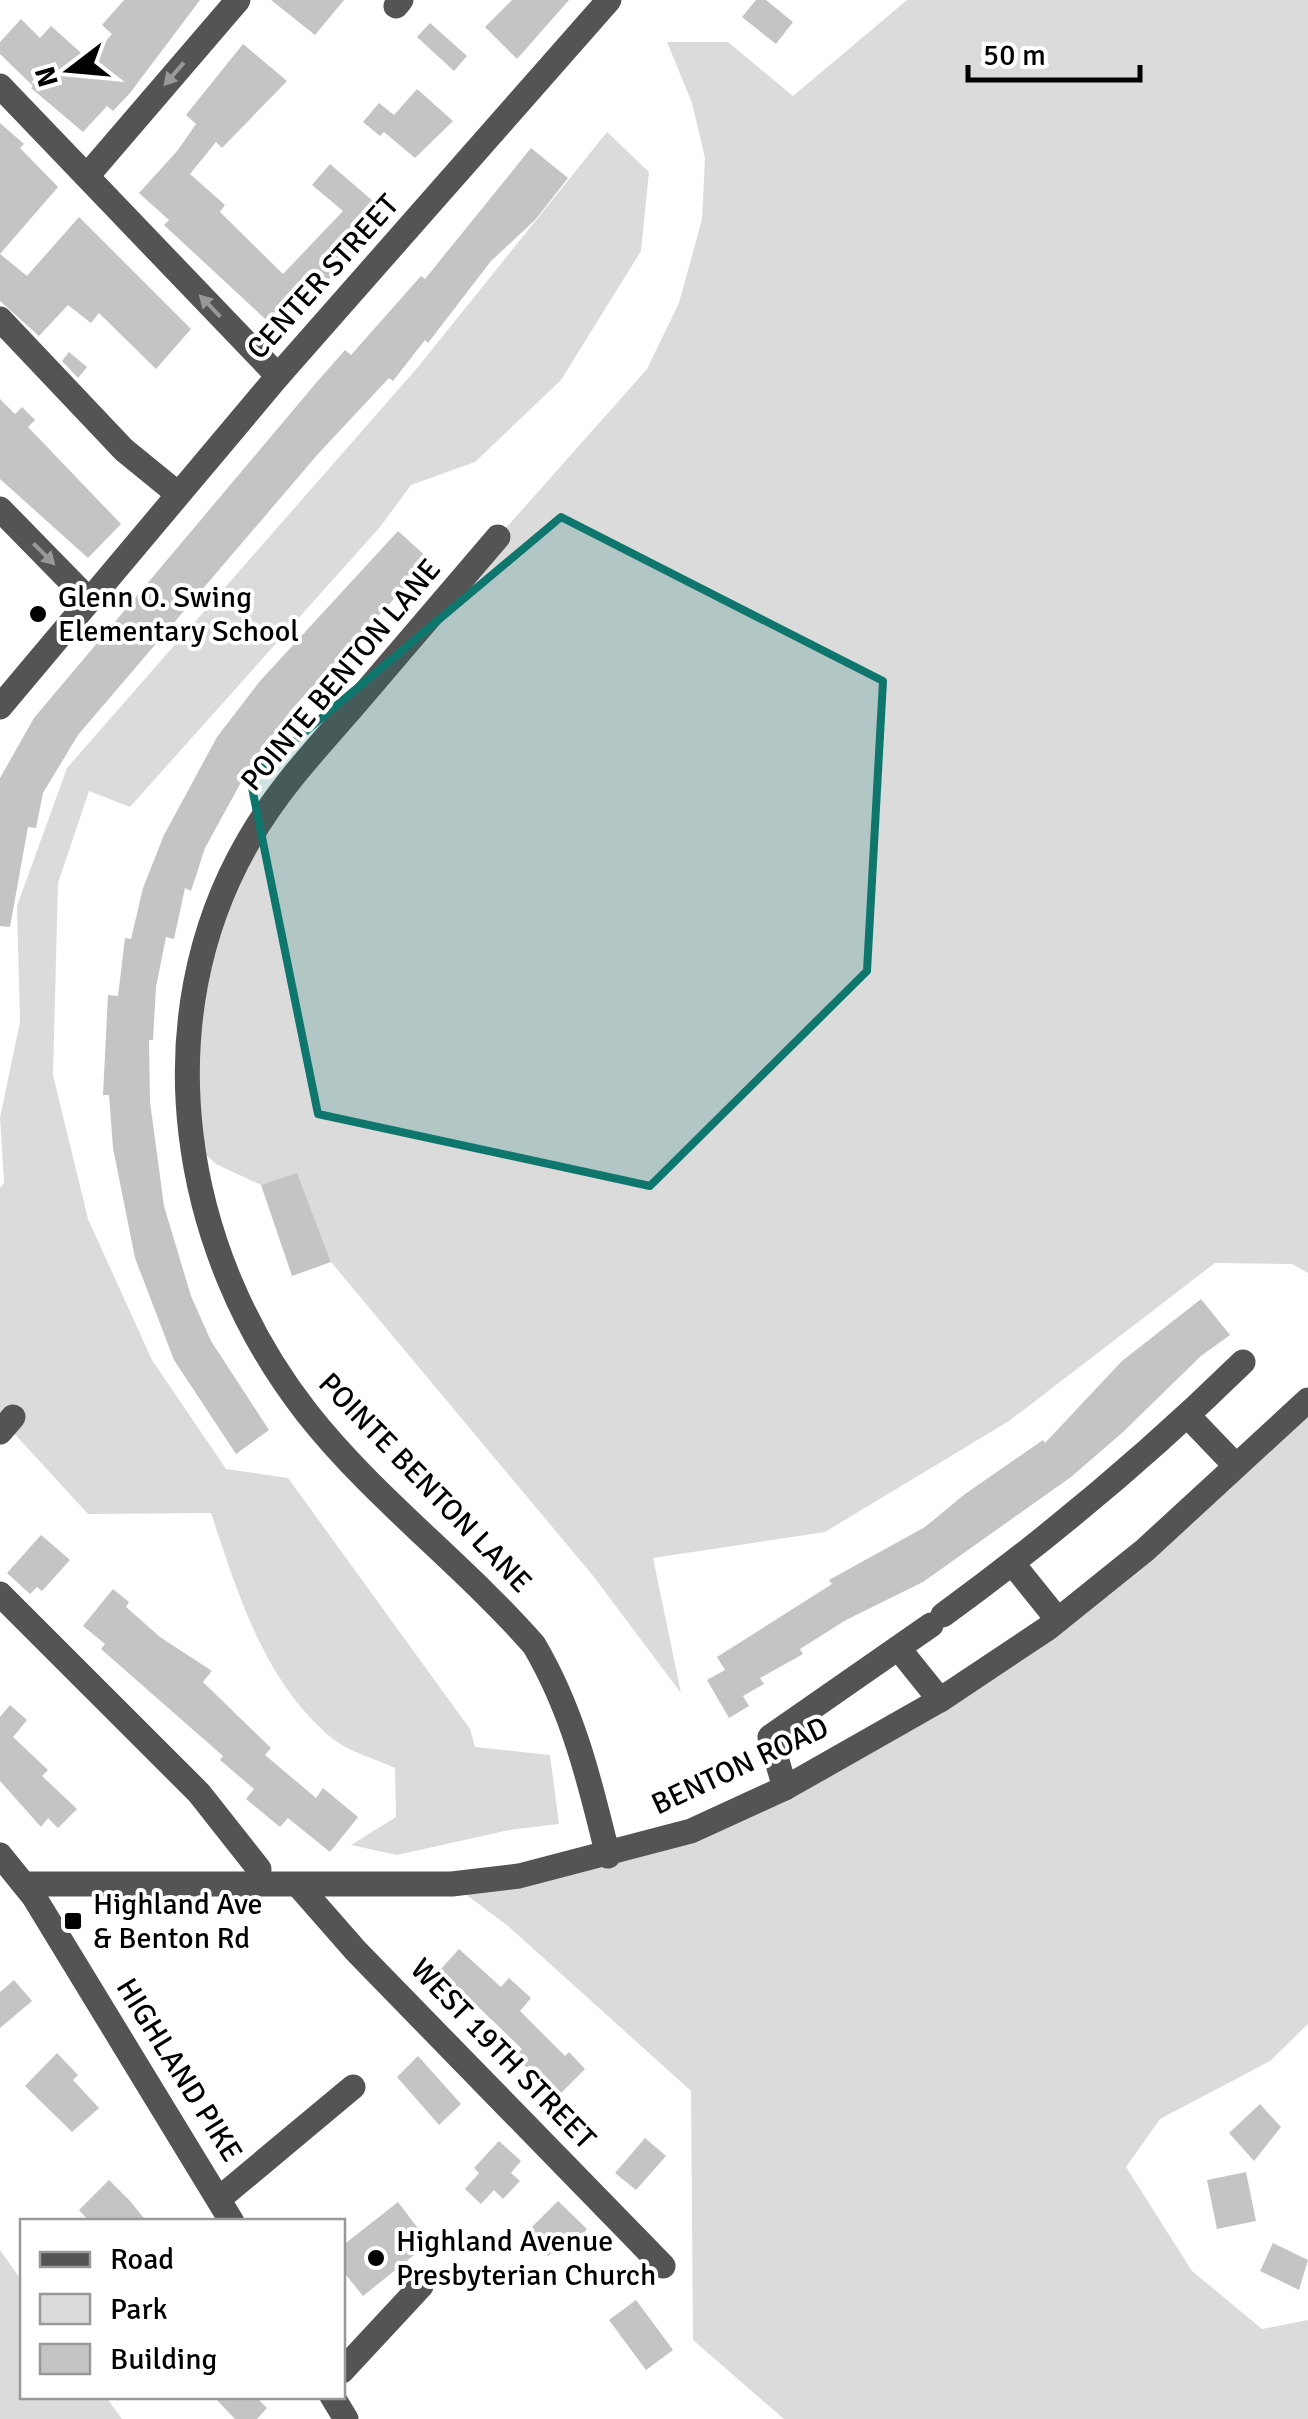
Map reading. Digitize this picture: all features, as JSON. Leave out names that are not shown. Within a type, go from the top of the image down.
[{"type":"street","points":[[87,176],[238,0]]},
{"type":"street","name":"CENTER STREET","points":[[0,708],[278,376],[609,0]]},
{"type":"street","points":[[0,86],[278,376]]},
{"type":"street","points":[[0,319],[124,450],[178,494]]},
{"type":"street","points":[[0,509],[88,599]]},
{"type":"street","name":"POINTE BENTON LANE","points":[[498,537],[296,772],[249,840],[203,949],[187,1081],[191,1141],[215,1250],[242,1316],[310,1416],[534,1644],[554,1678],[580,1741],[608,1856]]},
{"type":"street","points":[[784,1788],[770,1737],[899,1649],[1013,1564],[1147,1456],[1243,1362]]},
{"type":"street","name":"BENTON ROAD","points":[[24,1884],[452,1884],[518,1876],[608,1856],[690,1831],[784,1788],[940,1700],[1058,1620],[1145,1550],[1308,1400]]},
{"type":"street","points":[[1188,1416],[1236,1466]]},
{"type":"street","points":[[1013,1564],[1058,1620]]},
{"type":"street","points":[[0,1594],[199,1793],[259,1869]]},
{"type":"street","points":[[899,1649],[940,1700]]},
{"type":"street","name":"HIGHLAND PIKE","points":[[0,1854],[24,1884],[226,2210]]},
{"type":"street","name":"WEST 19TH STREET","points":[[299,1886],[662,2266]]},
{"type":"street","points":[[226,2210],[352,2087]]},
{"type":"street","points":[[345,2368],[421,2286]]},
{"type":"highlighted area","points":[[561,517],[883,681],[867,971],[650,1186],[318,1114],[250,778]]},
{"type":"green space","points":[[907,0],[1308,0],[1308,1273],[1292,1264],[1215,1263],[1009,1421],[825,1532],[653,1558],[681,1693],[594,1577],[331,1262],[297,1174],[261,1185],[216,1164],[191,1141],[194,1003],[249,840],[498,537],[647,369],[679,303],[702,219],[705,158],[692,103],[667,42],[728,42],[793,96]]},
{"type":"green space","points":[[607,132],[649,172],[641,251],[561,380],[475,462],[411,485],[380,527],[130,807],[89,791],[58,883],[53,1075],[88,1219],[152,1360],[226,1469],[288,1478],[470,1729],[475,1747],[550,1755],[559,1824],[509,1830],[397,1855],[351,1845],[396,1817],[395,1768],[333,1739],[289,1691],[256,1635],[211,1513],[88,1514],[0,1418],[0,1188],[4,1183],[0,1118],[20,1022],[17,906],[67,768],[418,367]]},
{"type":"green space","points":[[1308,1400],[1308,2024],[1270,2061],[1160,2119],[1126,2167],[1192,2271],[1262,2329],[1308,2320],[1308,2419],[784,2419],[693,2340],[691,2091],[508,1926],[452,1884],[691,1831],[1048,1628]]},
{"type":"green space","points":[[0,2250],[20,2278],[20,2399],[107,2399],[122,2419],[0,2419]]},
{"type":"building","points":[[124,0],[200,0],[130,93],[113,111],[107,106],[83,132],[31,88],[0,54],[0,42],[21,19],[40,38],[51,26],[89,60],[112,34],[102,25]]},
{"type":"building","points":[[271,0],[344,0],[315,35]]},
{"type":"building","points":[[512,0],[569,0],[517,59],[485,27]]},
{"type":"building","points":[[756,0],[766,0],[793,22],[776,44],[742,17]]},
{"type":"building","points":[[430,23],[467,56],[454,71],[417,37]]},
{"type":"building","points":[[243,44],[287,81],[222,148],[216,142],[190,174],[225,205],[220,212],[283,274],[343,211],[312,185],[330,164],[381,208],[355,240],[360,244],[322,287],[317,282],[276,329],[164,225],[169,220],[139,193],[178,150],[196,124],[186,115]]},
{"type":"building","points":[[417,89],[453,121],[415,158],[384,132],[380,136],[363,122],[379,103],[394,115]]},
{"type":"building","points":[[0,123],[24,144],[20,148],[58,187],[0,254]]},
{"type":"building","points":[[531,148],[568,178],[535,220],[491,261],[428,343],[425,340],[393,381],[389,378],[318,454],[78,735],[43,793],[36,828],[28,827],[10,927],[0,926],[0,778],[34,718],[316,383],[345,350],[351,355],[421,276],[425,279]]},
{"type":"building","points":[[79,217],[191,329],[156,369],[99,313],[91,323],[68,305],[39,336],[0,301],[0,254],[27,276]]},
{"type":"building","points":[[69,352],[87,367],[78,378],[62,361]]},
{"type":"building","points":[[0,399],[15,414],[22,407],[35,420],[28,427],[121,524],[88,558],[0,479]]},
{"type":"building","points":[[398,531],[430,560],[291,710],[251,764],[205,848],[191,891],[185,888],[174,939],[166,937],[156,987],[153,1040],[149,1040],[150,1102],[164,1206],[191,1296],[211,1341],[269,1430],[236,1454],[174,1360],[135,1258],[113,1148],[109,1095],[103,1095],[108,995],[118,996],[125,938],[131,939],[143,888],[164,835],[217,737],[260,681]]},
{"type":"building","points":[[297,1173],[331,1262],[292,1276],[261,1185]]},
{"type":"building","points":[[1201,1299],[1230,1335],[1201,1356],[1122,1433],[1071,1477],[923,1582],[846,1620],[800,1649],[803,1654],[760,1678],[764,1684],[743,1696],[749,1706],[729,1718],[707,1680],[725,1670],[717,1657],[832,1584],[829,1580],[925,1527],[965,1494],[1043,1440],[1045,1443],[1122,1361]]},
{"type":"building","points":[[41,1535],[70,1560],[42,1591],[37,1587],[30,1594],[7,1573]]},
{"type":"building","points":[[113,1589],[129,1602],[126,1607],[160,1637],[212,1671],[203,1682],[271,1748],[265,1755],[316,1798],[323,1788],[358,1817],[330,1852],[288,1818],[280,1827],[246,1799],[254,1789],[220,1760],[223,1756],[101,1649],[105,1644],[83,1626]]},
{"type":"building","points":[[10,1705],[27,1720],[13,1737],[48,1770],[42,1776],[77,1809],[58,1828],[48,1818],[41,1827],[0,1781],[0,1717]]},
{"type":"building","points":[[459,1949],[501,1987],[509,1978],[531,1998],[520,2011],[565,2056],[569,2052],[585,2069],[557,2097],[515,2056],[522,2049],[440,1970]]},
{"type":"building","points":[[14,1980],[32,2001],[0,2028],[0,1992]]},
{"type":"building","points":[[57,2053],[78,2075],[73,2080],[99,2108],[72,2132],[25,2086]]},
{"type":"building","points":[[418,2056],[461,2104],[439,2125],[397,2077]]},
{"type":"building","points":[[1260,2104],[1281,2127],[1254,2161],[1229,2133]]},
{"type":"building","points":[[645,2138],[666,2156],[636,2190],[615,2173]]},
{"type":"building","points":[[499,2141],[521,2161],[511,2173],[520,2181],[503,2199],[494,2190],[481,2204],[465,2189],[479,2173],[474,2168]]},
{"type":"building","points":[[1246,2172],[1256,2221],[1217,2229],[1207,2180]]},
{"type":"building","points":[[109,2180],[145,2219],[87,2219],[79,2210]]},
{"type":"building","points":[[558,2201],[587,2229],[570,2247],[564,2241],[548,2256],[526,2233]]},
{"type":"building","name":"Highland Avenue Presbyterian Church","points":[[398,2202],[429,2243],[363,2296],[345,2274],[345,2244]]},
{"type":"building","points":[[1273,2243],[1308,2260],[1299,2290],[1260,2271]]},
{"type":"building","points":[[636,2300],[673,2350],[646,2370],[609,2320]]},
{"type":"building","points":[[216,2399],[258,2399],[267,2408],[257,2419],[235,2419]]},
{"type":"place","name":"Glenn O. Swing Elementary School","points":[[38,614]]},
{"type":"place","name":"Highland Ave & Benton Rd","points":[[73,1921]]},
{"type":"place","name":"Highland Avenue Presbyterian Church","points":[[376,2258]]}]
